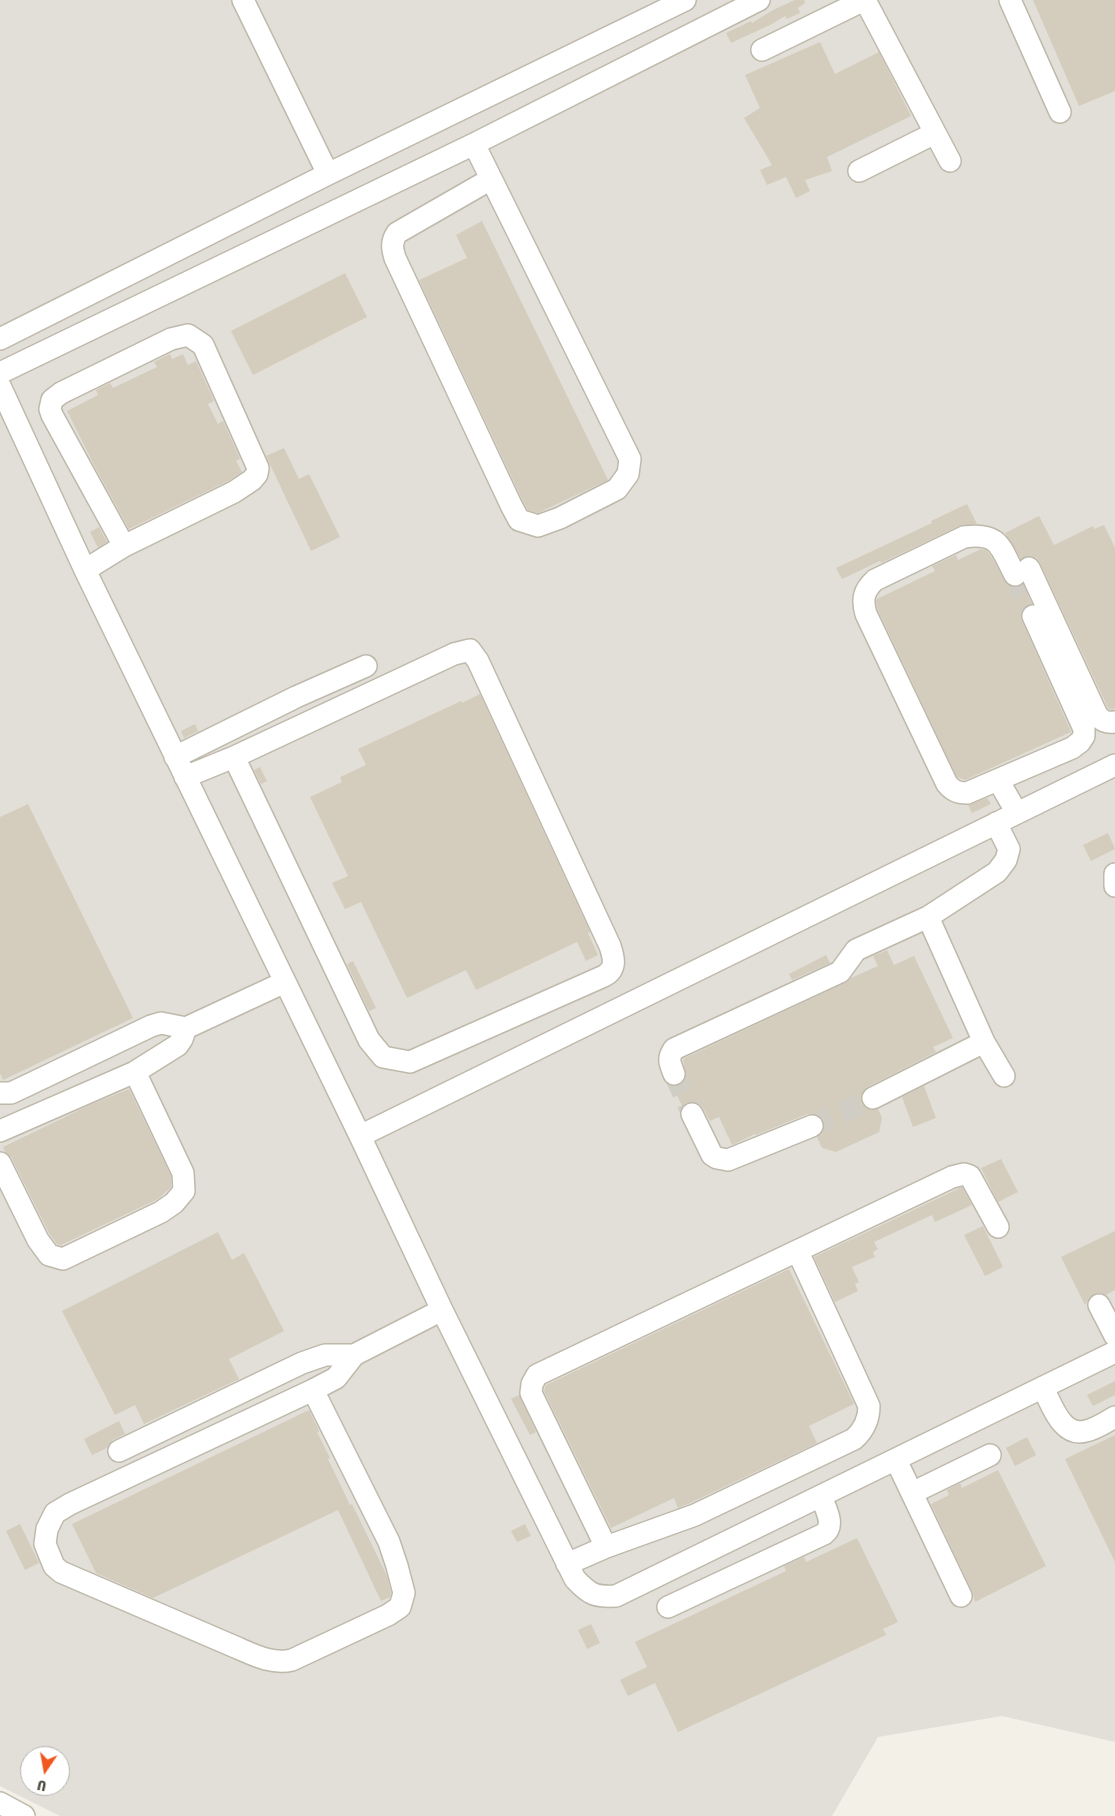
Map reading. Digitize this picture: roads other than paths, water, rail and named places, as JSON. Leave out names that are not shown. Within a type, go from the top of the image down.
[{"type":"street","points":[[243,0],[328,174]]},
{"type":"street","points":[[0,339],[328,174],[684,0]]},
{"type":"street","points":[[0,373],[474,144],[760,0]]},
{"type":"street","points":[[762,50],[864,0],[950,161]]},
{"type":"street","points":[[1010,0],[1060,112]]},
{"type":"street","points":[[859,171],[935,133]]},
{"type":"street","points":[[474,144],[630,459],[628,474],[617,489],[560,518],[538,526],[520,520],[511,505],[395,258],[392,245],[397,233],[491,179]]},
{"type":"street","points":[[85,570],[124,546],[234,492],[252,480],[257,474],[258,468],[203,345],[188,335],[171,339],[61,393],[52,400],[50,409],[52,415],[124,546]]},
{"type":"street","points":[[0,386],[85,570],[185,778],[360,1136],[442,1310],[575,1580],[598,1597],[616,1596],[1115,1352]]},
{"type":"street","points":[[1033,616],[1084,729],[1084,736],[1072,748],[967,793],[959,793],[952,790],[866,614],[863,604],[864,595],[868,587],[875,580],[964,537],[978,535],[990,537],[1022,572],[1097,714],[1101,720],[1108,723],[1115,722]]},
{"type":"street","points":[[185,778],[454,654],[470,650],[478,661],[610,946],[614,959],[612,968],[604,976],[410,1062],[383,1057],[369,1040],[234,757]]},
{"type":"street","points":[[175,757],[366,666]]},
{"type":"street","points":[[1055,756],[1072,786]]},
{"type":"street","points":[[360,1136],[1115,764]]},
{"type":"street","points":[[998,780],[1017,813]]},
{"type":"street","points":[[674,1074],[669,1057],[674,1049],[840,972],[856,950],[928,917],[997,872],[1006,860],[1009,849],[996,823]]},
{"type":"street","points":[[1115,874],[1115,886]]},
{"type":"street","points":[[928,917],[984,1042],[1004,1076]]},
{"type":"street","points":[[0,1093],[11,1092],[28,1085],[151,1026],[160,1023],[186,1028],[285,982]]},
{"type":"street","points":[[0,1131],[135,1072],[178,1044],[186,1028]]},
{"type":"street","points":[[873,1098],[984,1042]]},
{"type":"street","points":[[0,1163],[38,1240],[49,1255],[63,1259],[145,1220],[174,1203],[184,1191],[183,1173],[135,1072]]},
{"type":"street","points":[[692,1114],[712,1155],[728,1160],[812,1126]]},
{"type":"street","points":[[606,1547],[531,1393],[532,1384],[537,1376],[546,1370],[798,1252],[952,1177],[964,1174],[970,1176],[998,1227]]},
{"type":"street","points":[[567,1564],[606,1547],[695,1515],[854,1439],[862,1432],[869,1414],[869,1406],[798,1252]]},
{"type":"street","points":[[1099,1305],[1115,1336]]},
{"type":"street","points":[[313,1390],[389,1542],[404,1593],[400,1607],[388,1615],[292,1660],[279,1662],[259,1657],[233,1646],[61,1572],[54,1566],[45,1544],[47,1529],[55,1513],[70,1504],[336,1378],[354,1355],[442,1310]]},
{"type":"street","points":[[119,1451],[302,1363],[325,1355],[354,1355]]},
{"type":"street","points":[[1043,1388],[1062,1424],[1068,1428],[1086,1432],[1115,1418]]},
{"type":"street","points":[[912,1493],[990,1455]]},
{"type":"street","points":[[896,1460],[960,1596]]},
{"type":"street","points":[[668,1607],[824,1534],[828,1530],[830,1523],[821,1496]]},
{"type":"street","points":[[0,1803],[24,1816]]},
{"type":"tunnel","points":[[1015,575],[1033,616]]},
{"type":"tunnel","points":[[674,1074],[692,1114]]},
{"type":"tunnel","points":[[812,1126],[873,1098]]}]
